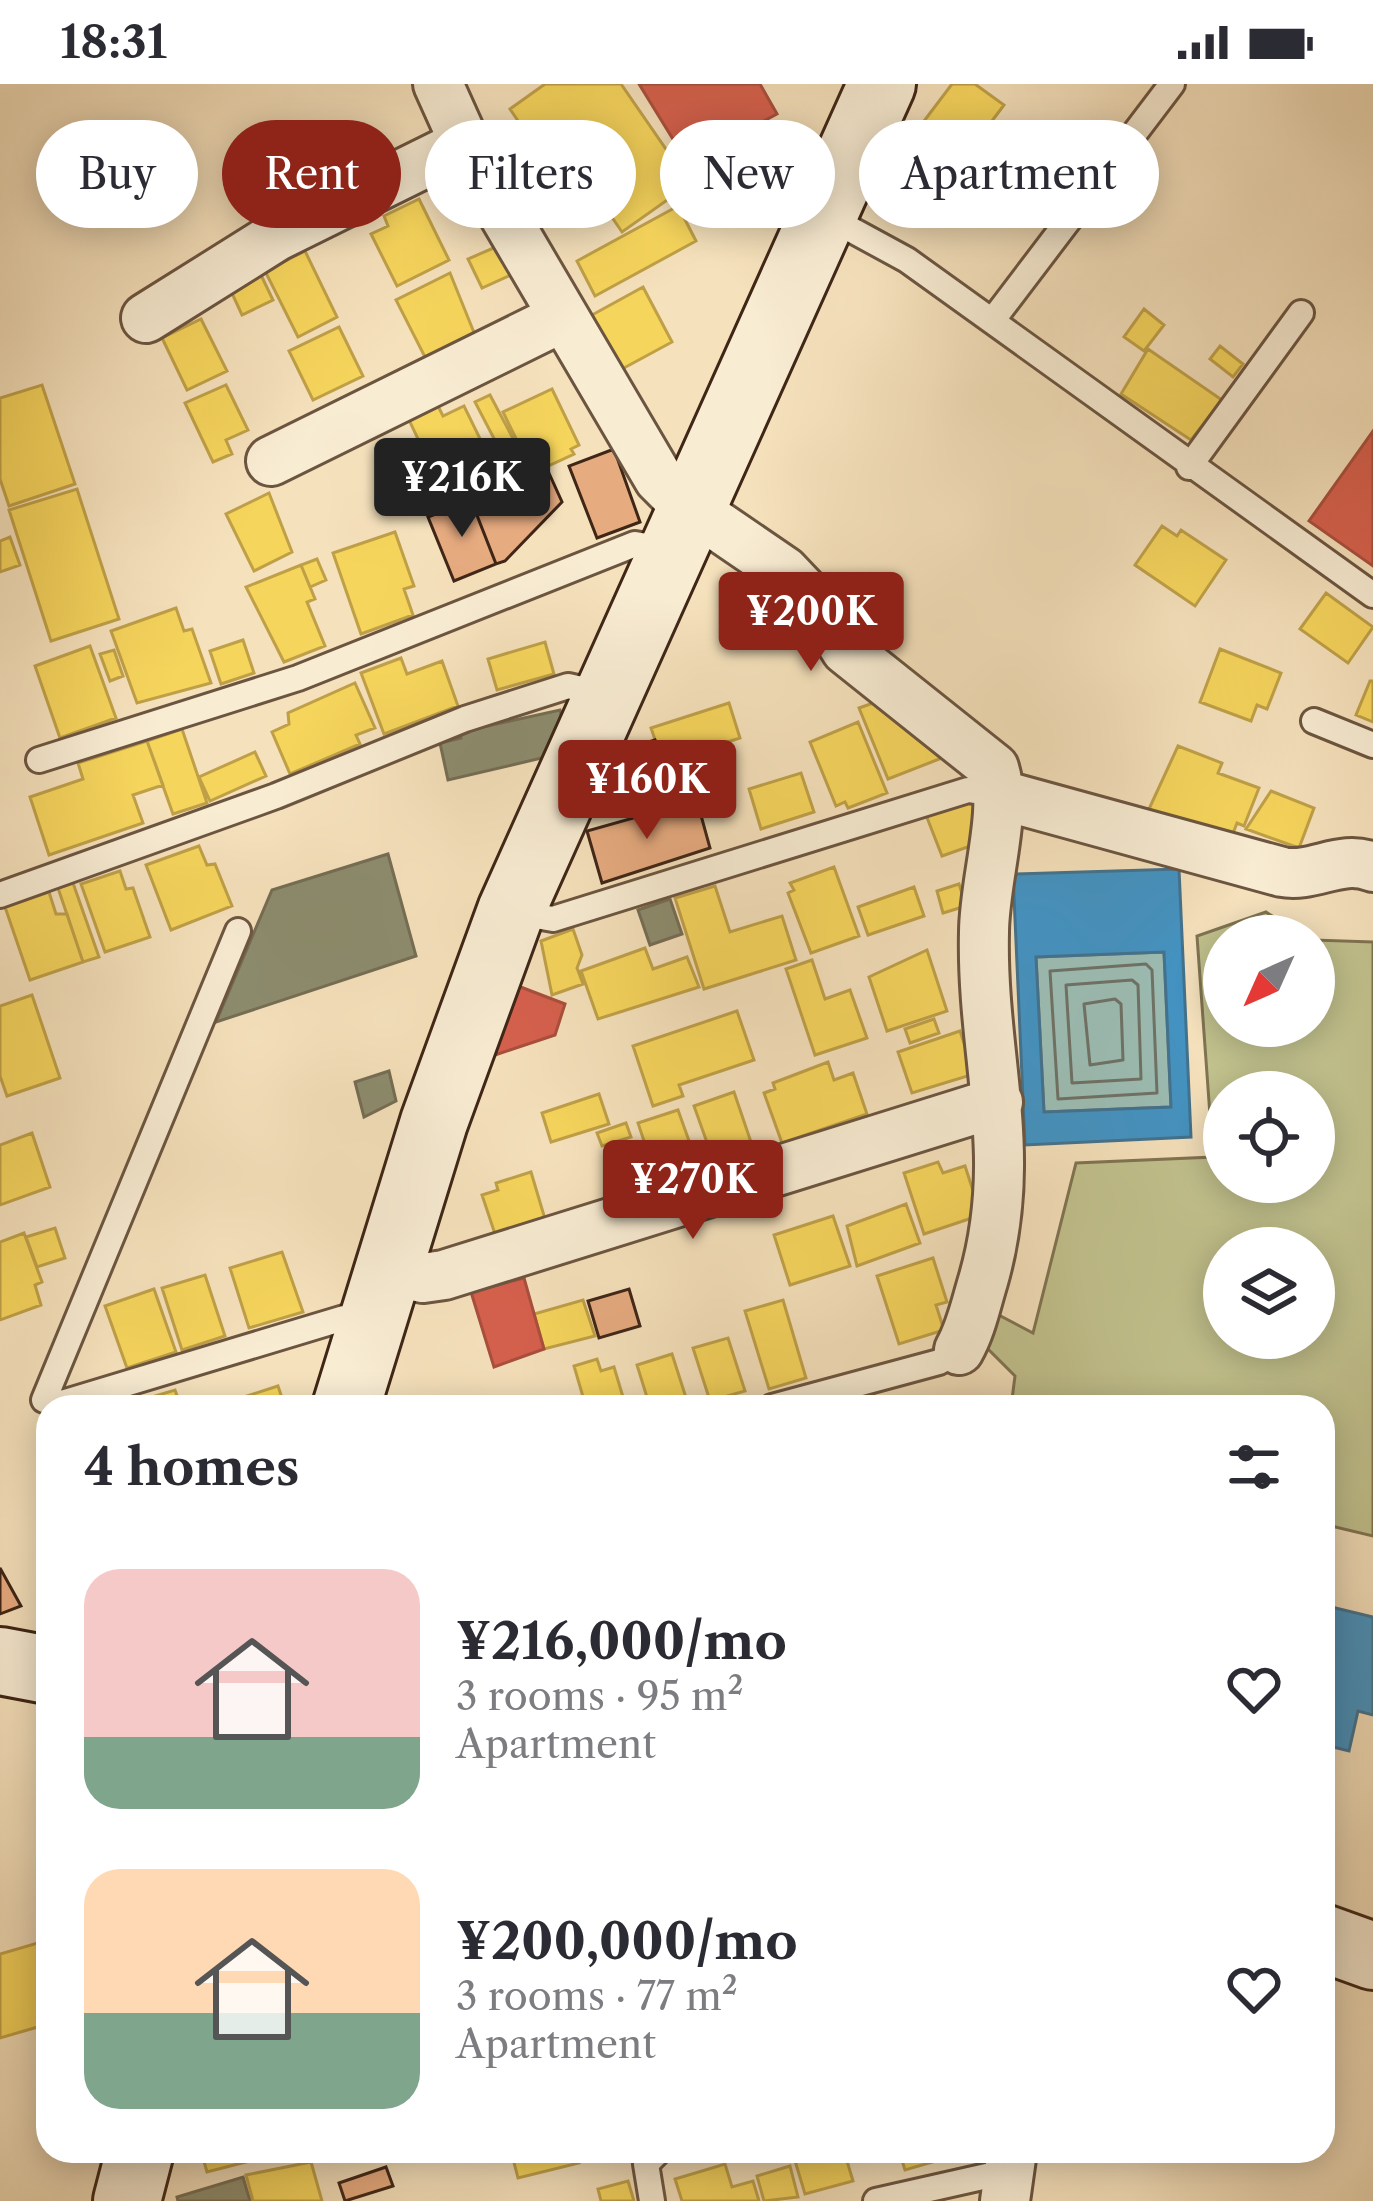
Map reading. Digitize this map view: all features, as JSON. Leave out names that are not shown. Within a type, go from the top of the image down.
[{"type":"street","points":[[438,84],[453,120]]},
{"type":"street","points":[[835,190],[882,84]]},
{"type":"street","points":[[146,318],[278,236],[425,163]]},
{"type":"street","points":[[512,228],[659,479],[681,528],[784,571],[821,610],[846,650],[989,760],[1000,795],[983,937],[1003,1153],[997,1232],[959,1350]]},
{"type":"street","points":[[350,1395],[511,911],[818,228]]},
{"type":"street","points":[[271,461],[563,317]]},
{"type":"street","points":[[1000,795],[1036,809],[1292,874],[1348,860],[1373,867]]},
{"type":"street","points":[[380,1297],[423,1278],[998,1102]]},
{"type":"street","points":[[0,1661],[36,1668]]},
{"type":"street","points":[[1335,1942],[1373,1956]]},
{"type":"street","points":[[127,2201],[137,2163]]},
{"type":"lane","points":[[992,321],[1172,84]]},
{"type":"lane","points":[[835,221],[907,260],[1373,595]]},
{"type":"lane","points":[[1189,467],[1301,313]]},
{"type":"lane","points":[[39,760],[298,678],[681,528]]},
{"type":"lane","points":[[0,895],[530,697],[568,686],[607,695]]},
{"type":"lane","points":[[1314,721],[1373,745]]},
{"type":"lane","points":[[511,911],[554,919],[968,790],[1000,795]]},
{"type":"lane","points":[[46,1395],[238,931]]},
{"type":"lane","points":[[89,1395],[344,1318],[380,1297]]},
{"type":"lane","points":[[817,1395],[939,1362],[959,1350]]},
{"type":"lane","points":[[647,2163],[652,2201]]},
{"type":"lane","points":[[876,2201],[1009,2174]]},
{"type":"green space","points":[[1203,934],[1203,1019],[1197,936]]},
{"type":"green space","points":[[1335,941],[1373,942],[1373,1536],[1335,1527],[1335,1395],[1013,1395],[1015,1376],[985,1346],[993,1312],[1033,1333],[1076,1163],[1203,1157],[1203,1203],[1335,1203],[1335,1071],[1207,1071],[1205,1047],[1335,1047]]},
{"type":"water","points":[[1164,952],[1171,1107],[1044,1112],[1036,957]]},
{"type":"building: Homes","points":[[545,84],[621,84],[660,141],[660,205],[636,222],[636,120],[517,120],[510,109]]},
{"type":"building: Homes","points":[[952,84],[975,84],[1004,105],[993,120],[925,120]]},
{"type":"building: Homes","points":[[419,199],[425,228],[433,228],[449,260],[397,286],[371,234],[401,228],[401,208]]},
{"type":"building: Homes","points":[[660,216],[660,228],[689,228],[696,241],[595,296],[577,261]]},
{"type":"building: Homes","points":[[498,246],[511,275],[482,288],[468,259]]},
{"type":"building: Homes","points":[[305,251],[337,317],[298,337],[265,271]]},
{"type":"building: Homes","points":[[450,273],[475,335],[426,359],[396,300]]},
{"type":"building: Homes","points":[[261,275],[273,300],[242,315],[230,289]]},
{"type":"building: Homes","points":[[643,287],[672,342],[622,369],[592,315]]},
{"type":"building: Homes","points":[[1144,309],[1164,325],[1144,351],[1124,337]]},
{"type":"building: Homes","points":[[201,319],[227,371],[187,390],[162,338]]},
{"type":"building: Homes","points":[[339,327],[363,376],[313,400],[289,351]]},
{"type":"building: Homes","points":[[1220,346],[1243,364],[1233,377],[1210,359]]},
{"type":"building: Homes","points":[[1148,349],[1222,400],[1191,440],[1121,394]]},
{"type":"building: Homes","points":[[42,385],[75,484],[9,506],[0,479],[0,398]]},
{"type":"building: Homes","points":[[226,385],[248,430],[226,440],[232,454],[213,462],[185,403]]},
{"type":"building: Homes","points":[[552,389],[579,445],[571,449],[574,454],[533,473],[503,412]]},
{"type":"building: Homes","points":[[490,395],[517,446],[502,454],[475,402]]},
{"type":"building: Homes","points":[[438,406],[443,416],[464,406],[489,457],[481,461],[491,482],[448,502],[409,420]]},
{"type":"building: Homes","points":[[77,489],[119,619],[51,641],[9,510]]},
{"type":"building: Homes","points":[[269,493],[292,552],[254,571],[226,514]]},
{"type":"building: Homes","points":[[1162,526],[1177,536],[1181,530],[1226,560],[1195,606],[1135,565]]},
{"type":"building: Homes","points":[[395,532],[414,586],[404,589],[413,615],[361,634],[333,553]]},
{"type":"building: Homes","points":[[10,537],[20,565],[0,572],[0,541]]},
{"type":"building: Homes","points":[[317,559],[326,580],[310,587],[301,565]]},
{"type":"building: Homes","points":[[301,565],[315,599],[307,602],[325,646],[284,662],[246,587]]},
{"type":"building: Homes","points":[[1326,593],[1373,627],[1348,663],[1300,629]]},
{"type":"building: Homes","points":[[176,608],[184,631],[192,629],[211,683],[137,703],[111,631]]},
{"type":"building: Homes","points":[[243,640],[254,673],[221,684],[210,651]]},
{"type":"building: Homes","points":[[545,642],[554,674],[497,690],[488,659]]},
{"type":"building: Homes","points":[[90,646],[116,718],[60,738],[35,666]]},
{"type":"building: Homes","points":[[1220,649],[1281,673],[1267,709],[1257,705],[1251,721],[1200,702]]},
{"type":"building: Homes","points":[[114,650],[123,676],[110,681],[100,654]]},
{"type":"building: Homes","points":[[401,658],[407,674],[442,661],[458,706],[384,734],[361,673]]},
{"type":"building: Homes","points":[[1373,681],[1373,722],[1356,715]]},
{"type":"building: Homes","points":[[355,683],[375,728],[356,735],[360,744],[290,774],[272,732],[289,724],[288,713]]},
{"type":"building: Homes","points":[[879,701],[947,756],[888,779],[859,708]]},
{"type":"building: Homes","points":[[729,703],[740,738],[663,763],[651,728]]},
{"type":"building: Homes","points":[[858,722],[887,793],[848,808],[845,802],[836,806],[810,742]]},
{"type":"building: Homes","points":[[182,729],[207,803],[173,814],[147,741]]},
{"type":"building: Homes","points":[[147,741],[163,785],[133,795],[143,823],[49,855],[30,797],[83,779],[78,763]]},
{"type":"building: Homes","points":[[1178,746],[1222,763],[1218,773],[1259,788],[1244,826],[1237,823],[1230,841],[1149,809]]},
{"type":"building: Homes","points":[[255,752],[266,776],[210,801],[199,777]]},
{"type":"building: Homes","points":[[801,773],[814,812],[761,829],[749,789]]},
{"type":"building: Homes","points":[[1271,791],[1314,808],[1299,848],[1246,829]]},
{"type":"building: Homes","points":[[975,798],[979,843],[942,856],[926,815]]},
{"type":"building: Homes","points":[[199,846],[207,865],[215,864],[232,906],[171,930],[146,865]]},
{"type":"building: Homes","points":[[834,867],[859,936],[811,953],[788,893],[794,890],[790,883]]},
{"type":"building: Homes","points":[[120,871],[126,889],[133,888],[150,937],[105,952],[81,884]]},
{"type":"building: Homes","points":[[73,883],[99,957],[83,962],[58,888]]},
{"type":"building: Homes","points":[[959,884],[966,906],[943,913],[937,891]]},
{"type":"building: Homes","points":[[715,886],[730,932],[782,916],[796,960],[704,989],[675,898]]},
{"type":"building: Homes","points":[[914,887],[924,916],[868,935],[858,907]]},
{"type":"building: Homes","points":[[49,892],[56,914],[67,914],[83,962],[30,980],[5,907]]},
{"type":"building: Homes","points":[[573,929],[582,955],[577,968],[583,984],[552,995],[541,941]]},
{"type":"building: Homes","points":[[645,948],[653,969],[687,957],[699,987],[598,1019],[581,971]]},
{"type":"building: Homes","points":[[927,950],[947,1011],[887,1031],[869,977]]},
{"type":"building: Homes","points":[[812,960],[825,999],[850,990],[867,1038],[815,1055],[786,969]]},
{"type":"building: Homes","points":[[32,995],[60,1078],[7,1096],[0,1076],[0,1006]]},
{"type":"building: Homes","points":[[737,1011],[754,1060],[679,1085],[683,1096],[653,1106],[633,1046]]},
{"type":"building: Homes","points":[[934,1019],[939,1033],[910,1043],[905,1029]]},
{"type":"building: Homes","points":[[960,1031],[974,1074],[912,1093],[898,1052]]},
{"type":"building: Homes","points":[[828,1062],[834,1080],[853,1073],[867,1114],[782,1143],[764,1093],[775,1089],[773,1083]]},
{"type":"building: Homes","points":[[734,1092],[753,1148],[714,1162],[694,1106]]},
{"type":"building: Homes","points":[[599,1094],[609,1124],[551,1142],[542,1113]]},
{"type":"building: Homes","points":[[678,1110],[698,1166],[657,1180],[638,1123]]},
{"type":"building: Homes","points":[[626,1123],[631,1137],[602,1146],[597,1133]]},
{"type":"building: Homes","points":[[32,1133],[50,1187],[0,1205],[0,1145]]},
{"type":"building: Homes","points":[[938,1162],[943,1173],[965,1166],[981,1215],[924,1234],[904,1173]]},
{"type":"building: Homes","points":[[531,1172],[545,1219],[495,1234],[482,1195],[498,1190],[496,1183]]},
{"type":"building: Homes","points":[[906,1204],[920,1243],[857,1266],[847,1226]]},
{"type":"building: Homes","points":[[833,1216],[850,1266],[790,1285],[774,1235]]},
{"type":"building: Homes","points":[[55,1228],[65,1258],[37,1267],[26,1237]]},
{"type":"building: Homes","points":[[24,1233],[42,1282],[35,1285],[41,1305],[0,1320],[0,1242]]},
{"type":"building: Homes","points":[[282,1252],[303,1312],[249,1328],[230,1268]]},
{"type":"building: Homes","points":[[933,1258],[947,1302],[936,1305],[944,1330],[899,1344],[877,1276]]},
{"type":"building: Homes","points":[[205,1275],[225,1336],[182,1350],[162,1288]]},
{"type":"building: Homes","points":[[154,1289],[176,1352],[127,1368],[105,1306]]},
{"type":"building: Homes","points":[[583,1300],[595,1336],[544,1349],[534,1314]]},
{"type":"building: Homes","points":[[783,1300],[806,1378],[769,1389],[745,1311]]},
{"type":"building: Homes","points":[[728,1338],[745,1391],[708,1395],[693,1348]]},
{"type":"building: Homes","points":[[672,1354],[685,1395],[646,1395],[637,1365]]},
{"type":"building: Homes","points":[[597,1359],[601,1371],[614,1367],[622,1395],[582,1395],[574,1366]]},
{"type":"building: Homes","points":[[278,1386],[281,1395],[250,1395]]},
{"type":"building: Homes","points":[[36,1944],[36,2028],[0,2038],[0,1954]]},
{"type":"building: Homes","points":[[204,2163],[242,2163],[207,2172]]},
{"type":"building: Homes","points":[[311,2163],[322,2201],[253,2201],[246,2175]]},
{"type":"building: Homes","points":[[514,2163],[579,2163],[518,2178]]},
{"type":"building: Homes","points":[[796,2163],[848,2163],[853,2181],[805,2194]]},
{"type":"building: Homes","points":[[903,2163],[929,2163],[905,2170]]},
{"type":"building: Homes","points":[[725,2164],[732,2187],[753,2181],[759,2201],[682,2201],[675,2179]]},
{"type":"building: Homes","points":[[790,2166],[798,2197],[764,2201],[757,2176]]},
{"type":"building: Homes","points":[[628,2181],[634,2201],[601,2201],[598,2189]]},
{"type":"building: Shops","points":[[639,84],[760,84],[777,114],[766,120],[661,120]]},
{"type":"building: Shops","points":[[1373,431],[1373,566],[1309,521]]},
{"type":"building: Shops","points":[[518,986],[565,1004],[555,1035],[492,1056]]},
{"type":"building: Shops","points":[[524,1278],[544,1349],[494,1367],[471,1292]]},
{"type":"building: Schools","points":[[1179,869],[1191,1137],[1025,1145],[1013,874]],"holes":[[[1164,952],[1171,1107],[1044,1112],[1036,957]]]},
{"type":"building: Schools","points":[[1335,1608],[1373,1617],[1373,1715],[1358,1711],[1349,1751],[1335,1748]]},
{"type":"building: Industry","points":[[560,710],[563,724],[546,757],[448,780],[440,743],[461,738],[460,732]]},
{"type":"building: Industry","points":[[388,854],[416,956],[216,1022],[272,890]]},
{"type":"building: Industry","points":[[670,899],[682,934],[650,945],[638,910]]},
{"type":"building: Industry","points":[[389,1071],[396,1101],[364,1117],[355,1082]]},
{"type":"building: Industry","points":[[243,2177],[250,2201],[178,2201],[177,2197]]},
{"type":"building: Other","points":[[614,449],[640,522],[597,538],[569,466]]},
{"type":"building: Other","points":[[548,471],[562,502],[505,561],[496,564],[471,500]]},
{"type":"building: Other","points":[[471,500],[496,564],[454,581],[428,517]]},
{"type":"building: Other","points":[[655,740],[663,763],[628,774],[621,751]]},
{"type":"building: Other","points":[[672,807],[674,815],[699,808],[710,848],[602,883],[587,831]]},
{"type":"building: Other","points":[[629,1289],[640,1326],[599,1338],[588,1301]]},
{"type":"building: Other","points":[[0,1568],[21,1606],[0,1614]]},
{"type":"building: Other","points":[[386,2167],[393,2186],[345,2201],[339,2183]]}]
